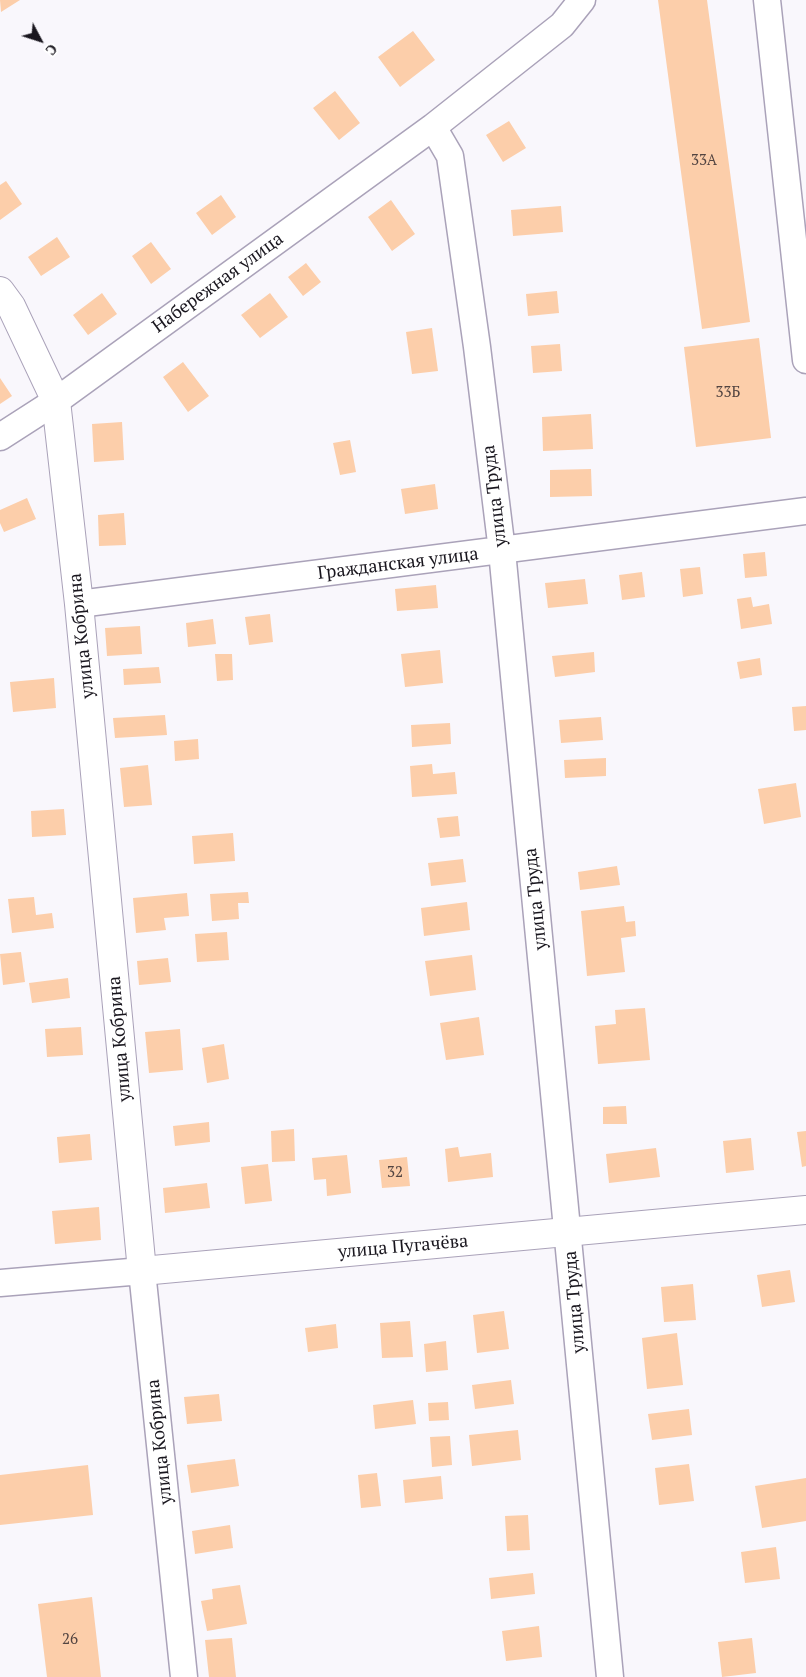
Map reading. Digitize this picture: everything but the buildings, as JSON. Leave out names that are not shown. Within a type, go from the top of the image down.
[{"type":"main road","name":"улица Кобрина","points":[[0,291],[11,306],[56,401],[79,604],[142,1271]]},
{"type":"main road","name":"улица Пугачёва","points":[[142,1271],[806,1210]]},
{"type":"street","name":"Набережная улица","points":[[0,437],[56,401],[434,127],[562,25],[582,0]]},
{"type":"street","points":[[767,0],[806,354]]},
{"type":"street","name":"улица Труда","points":[[434,127],[450,156],[477,347],[502,551],[569,1232],[610,1677]]},
{"type":"street","name":"Гражданская улица","points":[[79,604],[806,511]]},
{"type":"street","name":"улица Пугачёва","points":[[0,1283],[142,1271]]},
{"type":"street","name":"улица Кобрина","points":[[142,1271],[184,1677]]}]
